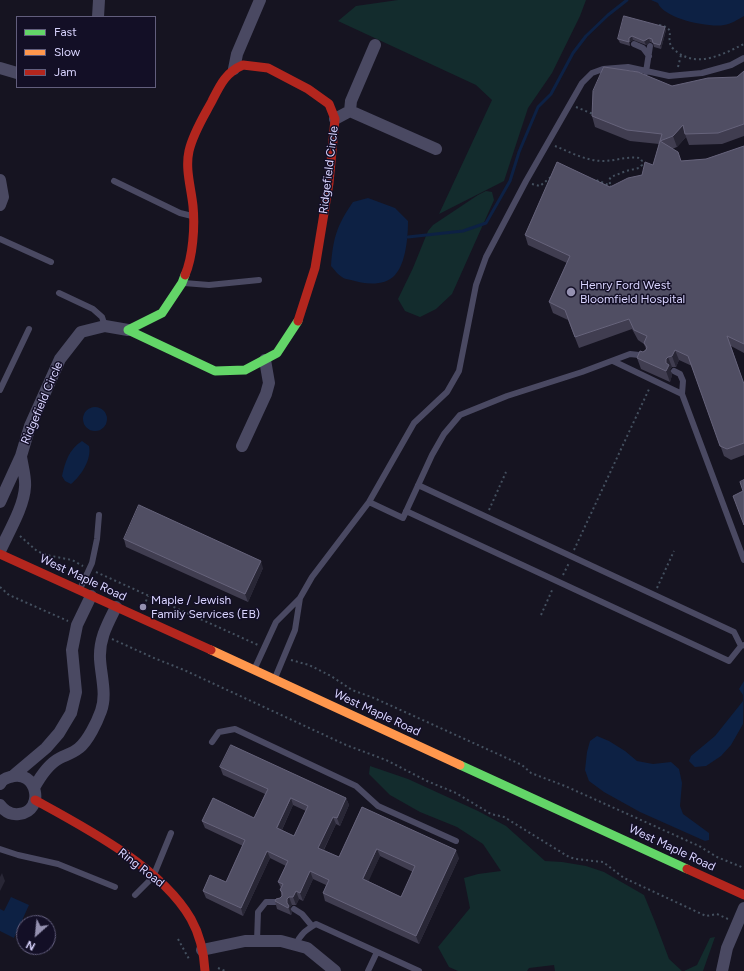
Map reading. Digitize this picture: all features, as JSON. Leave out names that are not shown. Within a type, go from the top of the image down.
[{"type":"street","points":[[98,16],[99,0]]},
{"type":"street","points":[[128,330],[162,313],[182,283],[188,269],[192,245],[193,216],[188,174],[189,151],[198,127],[210,103],[223,80],[234,69],[236,54],[260,0]]},
{"type":"street","points":[[350,110],[351,100],[375,45]]},
{"type":"street","name":"Ridgefield Circle","points":[[0,502],[21,456],[30,426],[60,359],[81,332],[105,326],[128,330],[215,371],[244,370],[277,353],[298,321],[315,268],[329,183],[335,119],[329,104],[308,89],[268,68],[243,65],[234,69]]},
{"type":"street","points":[[0,68],[16,74]]},
{"type":"street","points":[[335,119],[350,110]]},
{"type":"street","points":[[350,110],[436,150]]},
{"type":"street","points":[[0,180],[3,196],[0,205]]},
{"type":"street","points":[[242,446],[266,394],[269,383],[265,360]]},
{"type":"street","name":"Ridgefield Circle","points":[[0,552],[19,509],[24,492],[25,485],[21,456]]},
{"type":"street","name":"West Maple Road","points":[[0,552],[91,596],[744,895]]},
{"type":"street","points":[[0,784],[7,778],[14,775],[46,748],[59,733],[71,713],[76,692],[72,650],[77,625],[91,596]]},
{"type":"street","points":[[0,805],[7,812],[14,814],[22,814],[28,811],[33,805],[39,778],[58,759],[80,748],[94,726],[102,710],[103,683],[100,659],[102,635],[116,607]]},
{"type":"street","points":[[14,775],[28,779],[35,794]]},
{"type":"street","name":"Ring Road","points":[[35,794],[134,861],[166,888],[183,907],[197,932],[205,961],[205,971]]},
{"type":"street","points":[[722,971],[727,948],[744,908]]},
{"type":"street","points":[[202,950],[245,941],[281,941],[307,948],[335,971]]},
{"type":"lane","points":[[637,44],[643,48],[649,56]]},
{"type":"lane","points":[[646,72],[650,46]]},
{"type":"lane","points":[[254,670],[276,622],[300,598],[312,577],[369,502],[414,423],[447,392],[458,371],[476,285],[486,257],[526,181],[582,83],[592,72],[603,69],[628,68],[669,76],[702,73],[731,65],[744,58]]},
{"type":"lane","points":[[114,181],[180,213],[193,216]]},
{"type":"lane","points":[[0,239],[51,262]]},
{"type":"lane","points":[[182,283],[209,285],[259,280]]},
{"type":"lane","points":[[59,293],[93,309],[102,317],[105,326]]},
{"type":"lane","points":[[0,390],[29,329]]},
{"type":"lane","points":[[369,502],[403,518],[432,455],[444,434],[460,415],[508,396],[582,372],[630,354],[639,355],[646,358]]},
{"type":"lane","points":[[613,361],[682,394]]},
{"type":"lane","points":[[674,372],[680,374],[683,381],[682,394],[744,560]]},
{"type":"lane","points":[[406,511],[729,661],[743,646],[734,632],[418,485]]},
{"type":"lane","points":[[80,590],[92,563],[97,539],[99,516]]},
{"type":"lane","points":[[274,679],[295,630],[300,598]]},
{"type":"lane","points":[[212,742],[219,732],[236,730],[356,786],[378,806],[456,842]]},
{"type":"lane","points":[[135,895],[153,877],[171,833]]},
{"type":"lane","points":[[0,849],[18,855],[58,864],[115,887]]},
{"type":"lane","points":[[257,941],[258,912],[266,902],[280,902]]},
{"type":"lane","points":[[294,909],[302,914],[312,926]]},
{"type":"lane","points":[[296,945],[299,937],[306,930],[316,924],[419,971]]},
{"type":"lane","points":[[368,971],[377,952]]},
{"type":"path","points":[[656,26],[664,26],[669,29],[671,47],[681,55],[687,57],[705,59],[716,57],[744,44]]},
{"type":"path","points":[[570,103],[593,114]]},
{"type":"path","points":[[549,142],[580,157],[601,161],[633,157],[640,158],[642,161],[640,168],[626,171],[611,177],[609,180],[612,191]]},
{"type":"path","points":[[526,181],[540,186],[552,176]]},
{"type":"path","points":[[591,184],[594,179],[611,186],[617,184]]},
{"type":"path","points":[[541,615],[554,587],[559,582],[572,557],[653,380]]},
{"type":"path","points":[[486,517],[506,472]]},
{"type":"path","points":[[10,529],[37,551],[46,555],[72,560],[264,648]]},
{"type":"path","points":[[653,594],[674,551]]},
{"type":"path","points":[[0,587],[9,595],[77,625]]},
{"type":"path","points":[[143,607],[148,596]]},
{"type":"path","points":[[102,635],[184,670],[339,742],[386,760],[427,781],[456,793],[491,814],[504,817],[569,857],[603,862],[624,878],[706,916],[717,914],[737,922]]},
{"type":"path","points":[[284,657],[309,665],[331,676],[352,690],[374,698],[522,765],[531,773],[564,786],[699,846],[717,857],[744,868]]},
{"type":"green space","points":[[398,0],[586,0],[580,16],[552,73],[528,108],[504,181],[439,214],[492,100],[476,85],[338,21],[356,6]]},
{"type":"green space","points":[[486,191],[492,192],[494,200],[452,294],[436,309],[420,317],[405,311],[398,299],[413,268],[428,231],[433,225]]},
{"type":"green space","points":[[370,766],[408,779],[478,811],[506,826],[545,861],[586,866],[604,872],[644,895],[669,959],[682,971],[555,971],[554,965],[529,968],[527,971],[458,971],[449,967],[438,947],[470,908],[464,878],[478,874],[501,871],[483,844],[457,827],[420,812],[390,795],[369,774]]},
{"type":"green space","points":[[715,937],[703,971],[684,971],[697,965],[710,938]]},
{"type":"water","points":[[651,0],[744,0],[744,16],[732,23],[724,25],[708,25],[687,21],[677,17],[668,13],[658,3]]},
{"type":"water","points":[[368,198],[395,208],[408,221],[407,242],[402,264],[399,270],[390,279],[374,284],[345,279],[331,266],[333,247],[343,218],[353,202]]},
{"type":"water","points":[[95,407],[104,410],[107,419],[104,428],[95,431],[86,428],[83,419],[86,410]]},
{"type":"water","points":[[82,441],[89,446],[89,456],[82,472],[71,484],[65,481],[62,476],[63,471],[71,452]]},
{"type":"water","points":[[744,681],[743,724],[731,745],[721,756],[706,766],[695,767],[689,761],[691,756],[715,736],[743,701],[743,695],[739,689]]},
{"type":"water","points":[[597,736],[609,741],[625,751],[637,761],[653,764],[671,762],[679,769],[682,783],[680,806],[683,814],[709,833],[709,840],[705,841],[640,812],[604,792],[589,781],[585,770],[587,752],[590,741]]},
{"type":"water","points":[[11,897],[29,905],[24,915],[16,915],[16,934],[14,938],[0,931],[0,909],[4,911]]},
{"type":"building","points":[[624,16],[665,27],[660,45],[653,43],[652,39],[649,38],[644,41],[632,36],[629,38],[629,42],[618,39]]},
{"type":"building","points":[[604,67],[638,72],[672,86],[708,78],[737,77],[744,71],[744,124],[718,133],[685,134],[683,125],[673,136],[660,141],[678,152],[681,161],[706,159],[744,146],[744,344],[727,336],[744,384],[744,443],[727,449],[720,446],[688,356],[675,350],[672,356],[666,359],[666,363],[669,365],[666,371],[637,358],[640,351],[643,352],[646,350],[647,347],[644,343],[647,336],[634,330],[629,319],[575,337],[565,310],[549,302],[570,256],[525,235],[557,162],[610,187],[628,178],[642,175],[645,162],[653,165],[662,134],[627,130],[592,116],[593,91]]},
{"type":"building","points":[[744,480],[744,525],[733,496],[743,491],[740,482]]},
{"type":"building","points":[[139,505],[261,561],[245,594],[124,539]]},
{"type":"building","points":[[231,745],[346,798],[337,818],[333,817],[318,848],[339,857],[362,807],[456,850],[416,936],[323,893],[329,880],[310,871],[300,893],[296,891],[293,897],[289,897],[287,899],[289,906],[288,908],[275,901],[282,896],[282,892],[280,890],[283,884],[278,882],[288,861],[267,851],[241,908],[203,891],[210,875],[226,882],[245,840],[202,821],[213,798],[254,818],[268,789],[220,767]],"holes":[[[291,798],[308,806],[294,836],[277,828]],[[377,849],[415,866],[401,897],[363,879]]]},
{"type":"waterway","points":[[408,237],[463,231],[486,223],[510,181],[519,152],[538,107],[551,94],[573,53],[586,36],[608,15],[627,0]]},
{"type":"traffic: fast","points":[[185,275],[182,283],[162,313],[128,330],[215,371],[245,370],[277,353],[298,321]]},
{"type":"traffic: fast","points":[[460,765],[687,869]]},
{"type":"traffic: slow","points":[[211,650],[460,765]]},
{"type":"traffic: jam","points":[[243,65],[268,68],[308,89],[329,104],[335,119],[329,183],[315,268],[298,321]]},
{"type":"traffic: jam","points":[[185,275],[192,251],[194,223],[188,165],[189,151],[199,125],[221,84],[232,71],[243,65]]},
{"type":"traffic: jam","points":[[0,554],[211,650]]},
{"type":"traffic: jam","points":[[35,800],[77,823],[121,850],[161,882],[178,900],[197,931],[204,958],[205,971]]},
{"type":"traffic: jam","points":[[687,869],[744,895]]},
{"type":"place","name":"Henry Ford West Bloomfield Hospital","points":[[571,292]]},
{"type":"place","name":"Maple / Jewish Family Services (EB)","points":[[143,607]]}]
